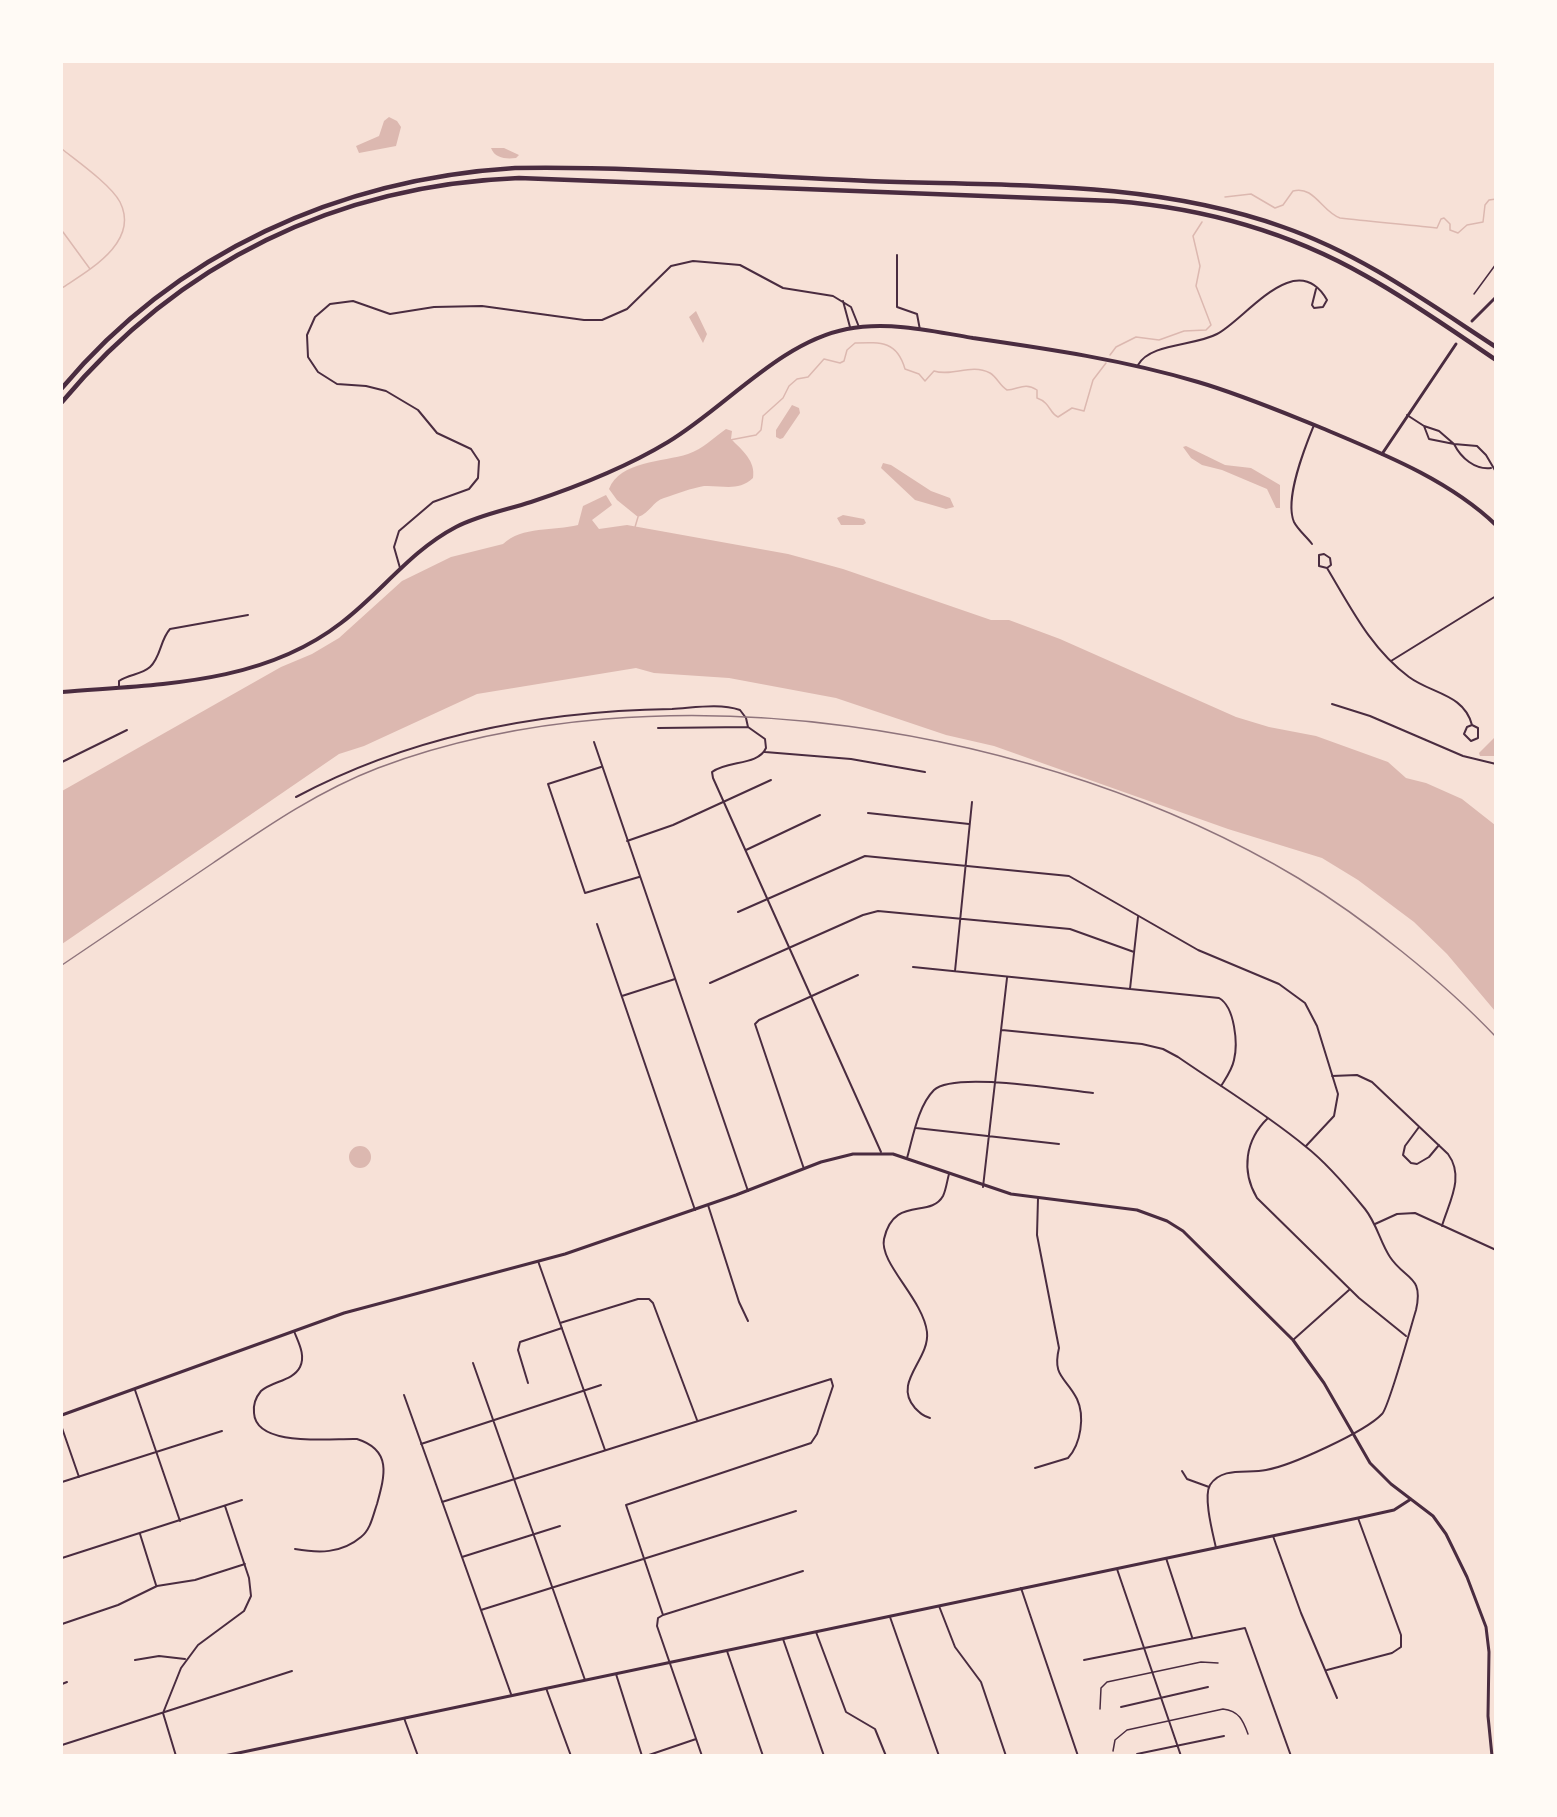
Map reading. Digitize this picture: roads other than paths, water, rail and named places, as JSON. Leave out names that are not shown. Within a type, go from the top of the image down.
[{"type":"highway","points":[[62,388],[93,354],[141,309],[204,264],[261,232],[322,206],[385,187],[449,174],[515,168],[1066,188],[1175,198],[1250,216],[1322,242],[1391,278],[1496,347]]},
{"type":"highway","points":[[62,402],[95,363],[143,318],[197,279],[254,245],[304,223],[388,195],[453,183],[519,178],[1114,201],[1191,211],[1234,221],[1286,239],[1347,266],[1395,293],[1496,360]]},
{"type":"main road","points":[[62,692],[212,678],[275,661],[306,647],[334,629],[360,608],[400,568],[434,540],[463,524],[596,479],[637,459],[690,428],[801,346],[821,336],[850,328],[920,330],[1138,365],[1245,396],[1382,454],[1452,491],[1496,525]]},
{"type":"street","points":[[897,255],[897,307],[917,314],[920,330]]},
{"type":"street","points":[[400,568],[394,547],[399,531],[437,500],[470,489],[478,478],[479,461],[471,449],[437,433],[418,411],[386,391],[366,386],[337,384],[318,372],[308,357],[307,335],[312,320],[326,307],[336,302],[353,301],[390,314],[434,307],[482,306],[584,320],[602,320],[627,309],[671,266],[693,261],[740,265],[783,288],[830,295],[843,301],[854,312],[859,327]]},
{"type":"street","points":[[1138,365],[1141,359],[1152,352],[1215,335],[1275,288],[1301,281],[1312,285],[1327,300],[1323,307],[1318,309],[1311,305],[1316,290]]},
{"type":"street","points":[[1472,321],[1496,297]]},
{"type":"street","points":[[843,301],[850,328]]},
{"type":"street","points":[[1382,454],[1456,344]]},
{"type":"street","points":[[1407,415],[1424,426],[1439,431],[1454,444],[1465,459],[1485,469],[1491,468]]},
{"type":"street","points":[[1312,544],[1295,523],[1293,513],[1294,492],[1302,453],[1314,425]]},
{"type":"street","points":[[1424,426],[1429,439],[1436,442],[1477,446],[1486,455],[1491,468],[1496,472]]},
{"type":"street","points":[[1327,568],[1331,564],[1330,558],[1327,554],[1319,555],[1319,566],[1327,568],[1365,632],[1410,678],[1459,702],[1467,710],[1472,725]]},
{"type":"street","points":[[1391,660],[1496,597]]},
{"type":"street","points":[[119,687],[119,681],[124,677],[144,671],[152,665],[162,639],[170,629],[248,615]]},
{"type":"street","points":[[1332,704],[1370,716],[1452,752],[1496,764]]},
{"type":"street","points":[[296,797],[334,777],[380,759],[427,743],[491,727],[572,715],[654,709],[730,707],[740,710],[746,718],[748,727]]},
{"type":"street","points":[[1472,725],[1477,726],[1480,733],[1473,741],[1468,740],[1464,734],[1465,729],[1472,725]]},
{"type":"street","points":[[658,728],[748,727],[765,740],[765,752]]},
{"type":"street","points":[[62,762],[126,730]]},
{"type":"street","points":[[594,742],[748,1191]]},
{"type":"street","points":[[881,1152],[712,772],[717,767],[757,758],[765,752],[851,759],[925,772]]},
{"type":"street","points":[[601,766],[548,784],[585,894],[639,876]]},
{"type":"street","points":[[627,841],[673,825],[771,780]]},
{"type":"street","points":[[955,971],[972,802]]},
{"type":"street","points":[[868,813],[969,824]]},
{"type":"street","points":[[746,850],[820,815]]},
{"type":"street","points":[[738,912],[865,856],[966,864],[1069,876],[1138,917],[1217,959],[1293,992],[1313,1016],[1338,1094],[1336,1112],[1306,1146]]},
{"type":"street","points":[[710,983],[863,915],[878,911],[1070,929],[1134,952]]},
{"type":"street","points":[[1130,990],[1138,917]]},
{"type":"street","points":[[597,924],[695,1210]]},
{"type":"street","points":[[913,967],[1208,996],[1224,1001],[1230,1012],[1235,1054],[1221,1086]]},
{"type":"street","points":[[804,1169],[755,1024],[858,975]]},
{"type":"street","points":[[983,1187],[991,1136],[1008,977]]},
{"type":"street","points":[[622,996],[675,979]]},
{"type":"street","points":[[1002,1030],[1153,1046],[1178,1057],[1306,1146],[1365,1208],[1392,1260],[1410,1275],[1418,1289],[1416,1310],[1384,1411],[1352,1433],[1271,1470],[1226,1473],[1215,1479],[1209,1487],[1210,1515],[1216,1548]]},
{"type":"street","points":[[1332,1076],[1351,1074],[1367,1079],[1452,1159],[1457,1174],[1442,1226]]},
{"type":"street","points":[[907,1158],[926,1102],[939,1086],[956,1081],[1093,1093]]},
{"type":"street","points":[[1268,1118],[1254,1136],[1248,1151],[1248,1167],[1254,1193],[1268,1211],[1350,1289],[1407,1337]]},
{"type":"street","points":[[1419,1127],[1405,1146],[1403,1155],[1411,1163],[1424,1162],[1439,1145]]},
{"type":"street","points":[[916,1128],[1059,1144]]},
{"type":"street","points":[[62,1415],[294,1331],[382,1302],[538,1261],[695,1210],[842,1157],[881,1152],[907,1158],[983,1187],[1038,1198],[1137,1210],[1167,1221],[1192,1240],[1293,1340],[1324,1383],[1352,1433],[1378,1471],[1432,1516],[1446,1534],[1473,1593],[1488,1640],[1488,1700],[1492,1755]]},
{"type":"street","points":[[930,1418],[924,1416],[911,1403],[907,1390],[909,1379],[926,1348],[924,1315],[886,1257],[884,1241],[889,1226],[900,1214],[909,1209],[930,1206],[941,1198],[949,1174]]},
{"type":"street","points":[[1035,1468],[1068,1458],[1078,1441],[1080,1424],[1077,1400],[1057,1367],[1059,1348],[1037,1234],[1038,1198]]},
{"type":"street","points":[[708,1205],[739,1302],[748,1321]]},
{"type":"street","points":[[1375,1224],[1407,1213],[1416,1214],[1496,1250]]},
{"type":"street","points":[[538,1261],[605,1450]]},
{"type":"street","points":[[1293,1340],[1350,1289]]},
{"type":"street","points":[[560,1323],[638,1299],[649,1299],[654,1303],[697,1420]]},
{"type":"street","points":[[528,1383],[518,1350],[520,1342],[562,1328]]},
{"type":"street","points":[[294,1331],[302,1352],[300,1367],[296,1372],[266,1387],[258,1395],[254,1412],[259,1427],[276,1437],[357,1438],[368,1442],[383,1460],[385,1474],[370,1526],[362,1537],[329,1552],[295,1549]]},
{"type":"street","points":[[473,1363],[585,1681]]},
{"type":"street","points":[[442,1502],[831,1379],[833,1386],[817,1434],[811,1443],[626,1505],[663,1616]]},
{"type":"street","points":[[421,1444],[602,1385]]},
{"type":"street","points":[[135,1389],[180,1521]]},
{"type":"street","points":[[404,1395],[512,1696]]},
{"type":"street","points":[[62,1428],[79,1477]]},
{"type":"street","points":[[62,1482],[222,1431]]},
{"type":"street","points":[[1182,1471],[1188,1479],[1209,1487]]},
{"type":"street","points":[[224,1755],[1358,1518],[1394,1510],[1411,1499]]},
{"type":"street","points":[[62,1558],[242,1500]]},
{"type":"street","points":[[176,1755],[163,1713],[187,1659],[198,1645],[247,1607],[251,1592],[225,1506]]},
{"type":"street","points":[[481,1610],[796,1510]]},
{"type":"street","points":[[1327,1670],[1392,1653],[1401,1647],[1401,1635],[1358,1518]]},
{"type":"street","points":[[462,1557],[560,1526]]},
{"type":"street","points":[[140,1533],[157,1586]]},
{"type":"street","points":[[1273,1536],[1301,1614],[1327,1670],[1337,1698]]},
{"type":"street","points":[[1166,1558],[1192,1637]]},
{"type":"street","points":[[62,1624],[118,1605],[157,1586],[195,1580],[244,1564]]},
{"type":"street","points":[[1117,1569],[1181,1755]]},
{"type":"street","points":[[702,1755],[657,1626],[658,1618],[803,1571]]},
{"type":"street","points":[[1022,1588],[1078,1755]]},
{"type":"street","points":[[939,1606],[958,1652],[981,1682],[1006,1755]]},
{"type":"street","points":[[890,1617],[939,1755]]},
{"type":"street","points":[[1084,1660],[1245,1628],[1291,1755]]},
{"type":"street","points":[[816,1632],[846,1712],[875,1729],[886,1755]]},
{"type":"street","points":[[783,1639],[824,1755]]},
{"type":"street","points":[[727,1651],[763,1755]]},
{"type":"street","points":[[135,1660],[170,1655],[187,1659]]},
{"type":"street","points":[[62,1745],[292,1671]]},
{"type":"street","points":[[616,1674],[644,1755],[696,1739]]},
{"type":"street","points":[[62,1684],[68,1682]]},
{"type":"street","points":[[1121,1707],[1208,1687]]},
{"type":"street","points":[[546,1688],[571,1755]]},
{"type":"street","points":[[404,1718],[418,1755]]},
{"type":"street","points":[[1137,1754],[1224,1736]]},
{"type":"lane","points":[[1474,294],[1496,264]]},
{"type":"lane","points":[[1100,1708],[1101,1688],[1107,1682],[1201,1662],[1218,1663]]},
{"type":"lane","points":[[1488,1700],[1494,1699]]},
{"type":"lane","points":[[1113,1751],[1115,1740],[1127,1730],[1227,1709],[1243,1720],[1248,1734]]},
{"type":"waterway","points":[[62,149],[116,195],[124,216],[123,230],[118,242],[109,253],[62,288]]},
{"type":"waterway","points":[[1225,197],[1251,194],[1275,208],[1283,205],[1293,191],[1300,190],[1312,195],[1340,218],[1437,228],[1441,219],[1444,218],[1450,224],[1450,230],[1458,233],[1467,225],[1483,222],[1485,205],[1489,200],[1496,199]]},
{"type":"waterway","points":[[1110,355],[1116,347],[1136,337],[1159,340],[1184,331],[1206,330],[1211,325],[1196,286],[1200,266],[1193,236],[1202,222]]},
{"type":"waterway","points":[[63,232],[90,269]]},
{"type":"waterway","points":[[730,440],[756,435],[761,430],[763,416],[783,398],[789,386],[797,379],[808,377],[824,359],[840,363],[844,361],[847,350],[855,343],[880,343],[893,348],[902,360],[905,369],[919,374],[925,381],[934,371],[976,369],[990,373],[1007,390],[1025,386],[1033,388],[1037,390],[1037,398],[1058,417],[1072,408],[1084,411],[1093,380],[1106,363]]},
{"type":"waterway","points":[[635,527],[638,517]]},
{"type":"railway","points":[[62,965],[273,823],[334,787],[378,768],[488,736],[605,719],[726,716],[848,726],[970,748],[1087,782],[1197,825],[1298,878],[1376,931],[1452,994],[1496,1037]]}]
